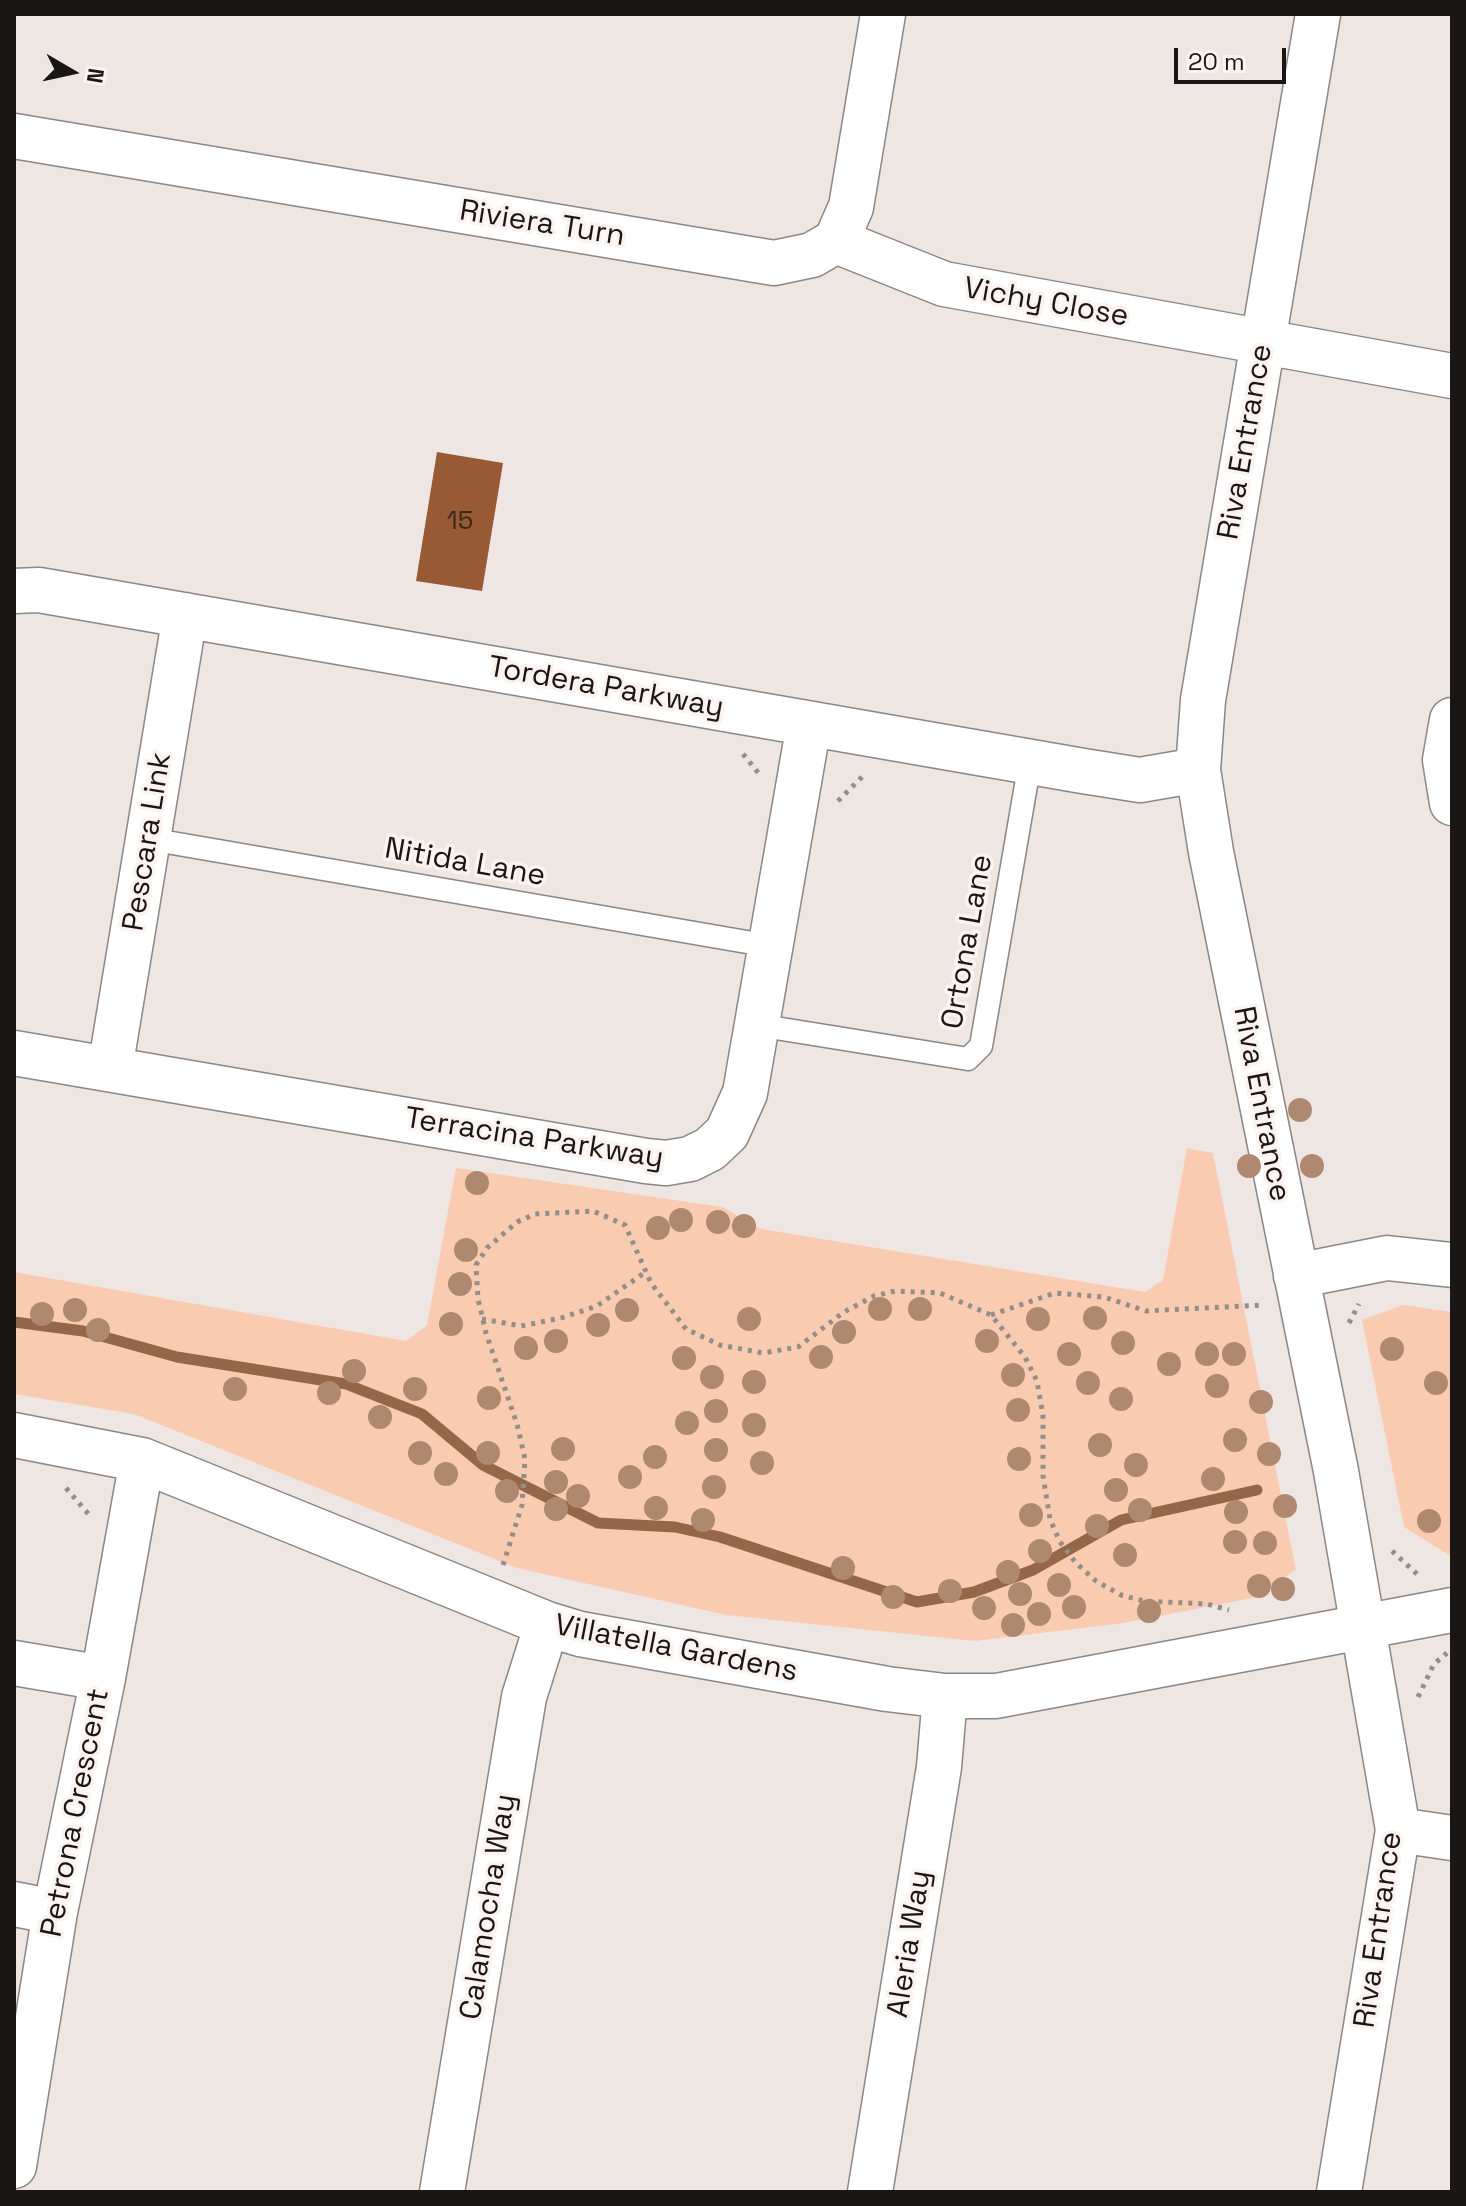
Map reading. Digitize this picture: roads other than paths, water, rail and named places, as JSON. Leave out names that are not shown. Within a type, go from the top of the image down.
[{"type":"street","points":[[836,241],[851,207],[883,14]]},
{"type":"street","name":"Riva Entrance","points":[[1318,14],[1203,700],[1198,770],[1365,1628],[1398,1830],[1339,2192]]},
{"type":"street","name":"Riviera Turn","points":[[14,136],[774,263],[812,255],[836,241]]},
{"type":"street","name":"Vichy Close","points":[[836,241],[944,284],[1452,376]]},
{"type":"street","name":"Tordera Parkway","points":[[14,591],[39,590],[1140,780],[1198,770]]},
{"type":"street","name":"Pescara Link","points":[[110,1069],[185,615]]},
{"type":"street","points":[[1452,720],[1445,760],[1452,803]]},
{"type":"street","name":"Terracina Parkway","points":[[14,1053],[666,1163],[690,1159],[710,1149],[727,1133],[745,1093],[809,724]]},
{"type":"street","points":[[1298,1288],[1387,1258],[1452,1265]]},
{"type":"street","name":"Villatella Gardens","points":[[14,1435],[142,1460],[547,1624],[609,1641],[945,1696],[996,1696],[1365,1628],[1440,1596]]},
{"type":"street","name":"Petrona Crescent","points":[[16,2143],[34,1908],[103,1678],[142,1460]]},
{"type":"street","name":"Calamocha Way","points":[[442,2192],[524,1697],[547,1624]]},
{"type":"street","points":[[14,1663],[103,1678]]},
{"type":"street","name":"Aleria Way","points":[[870,2192],[939,1767],[945,1696]]},
{"type":"street","points":[[1398,1830],[1452,1838]]},
{"type":"lane","name":"Ortona Lane","points":[[757,1025],[968,1059],[981,1046],[1030,762]]},
{"type":"lane","name":"Nitida Lane","points":[[149,839],[770,946]]},
{"type":"waterway","points":[[14,1322],[83,1331],[177,1357],[346,1384],[422,1414],[483,1465],[598,1523],[675,1527],[720,1537],[917,1602],[974,1592],[1033,1570],[1121,1520],[1257,1490]]}]
